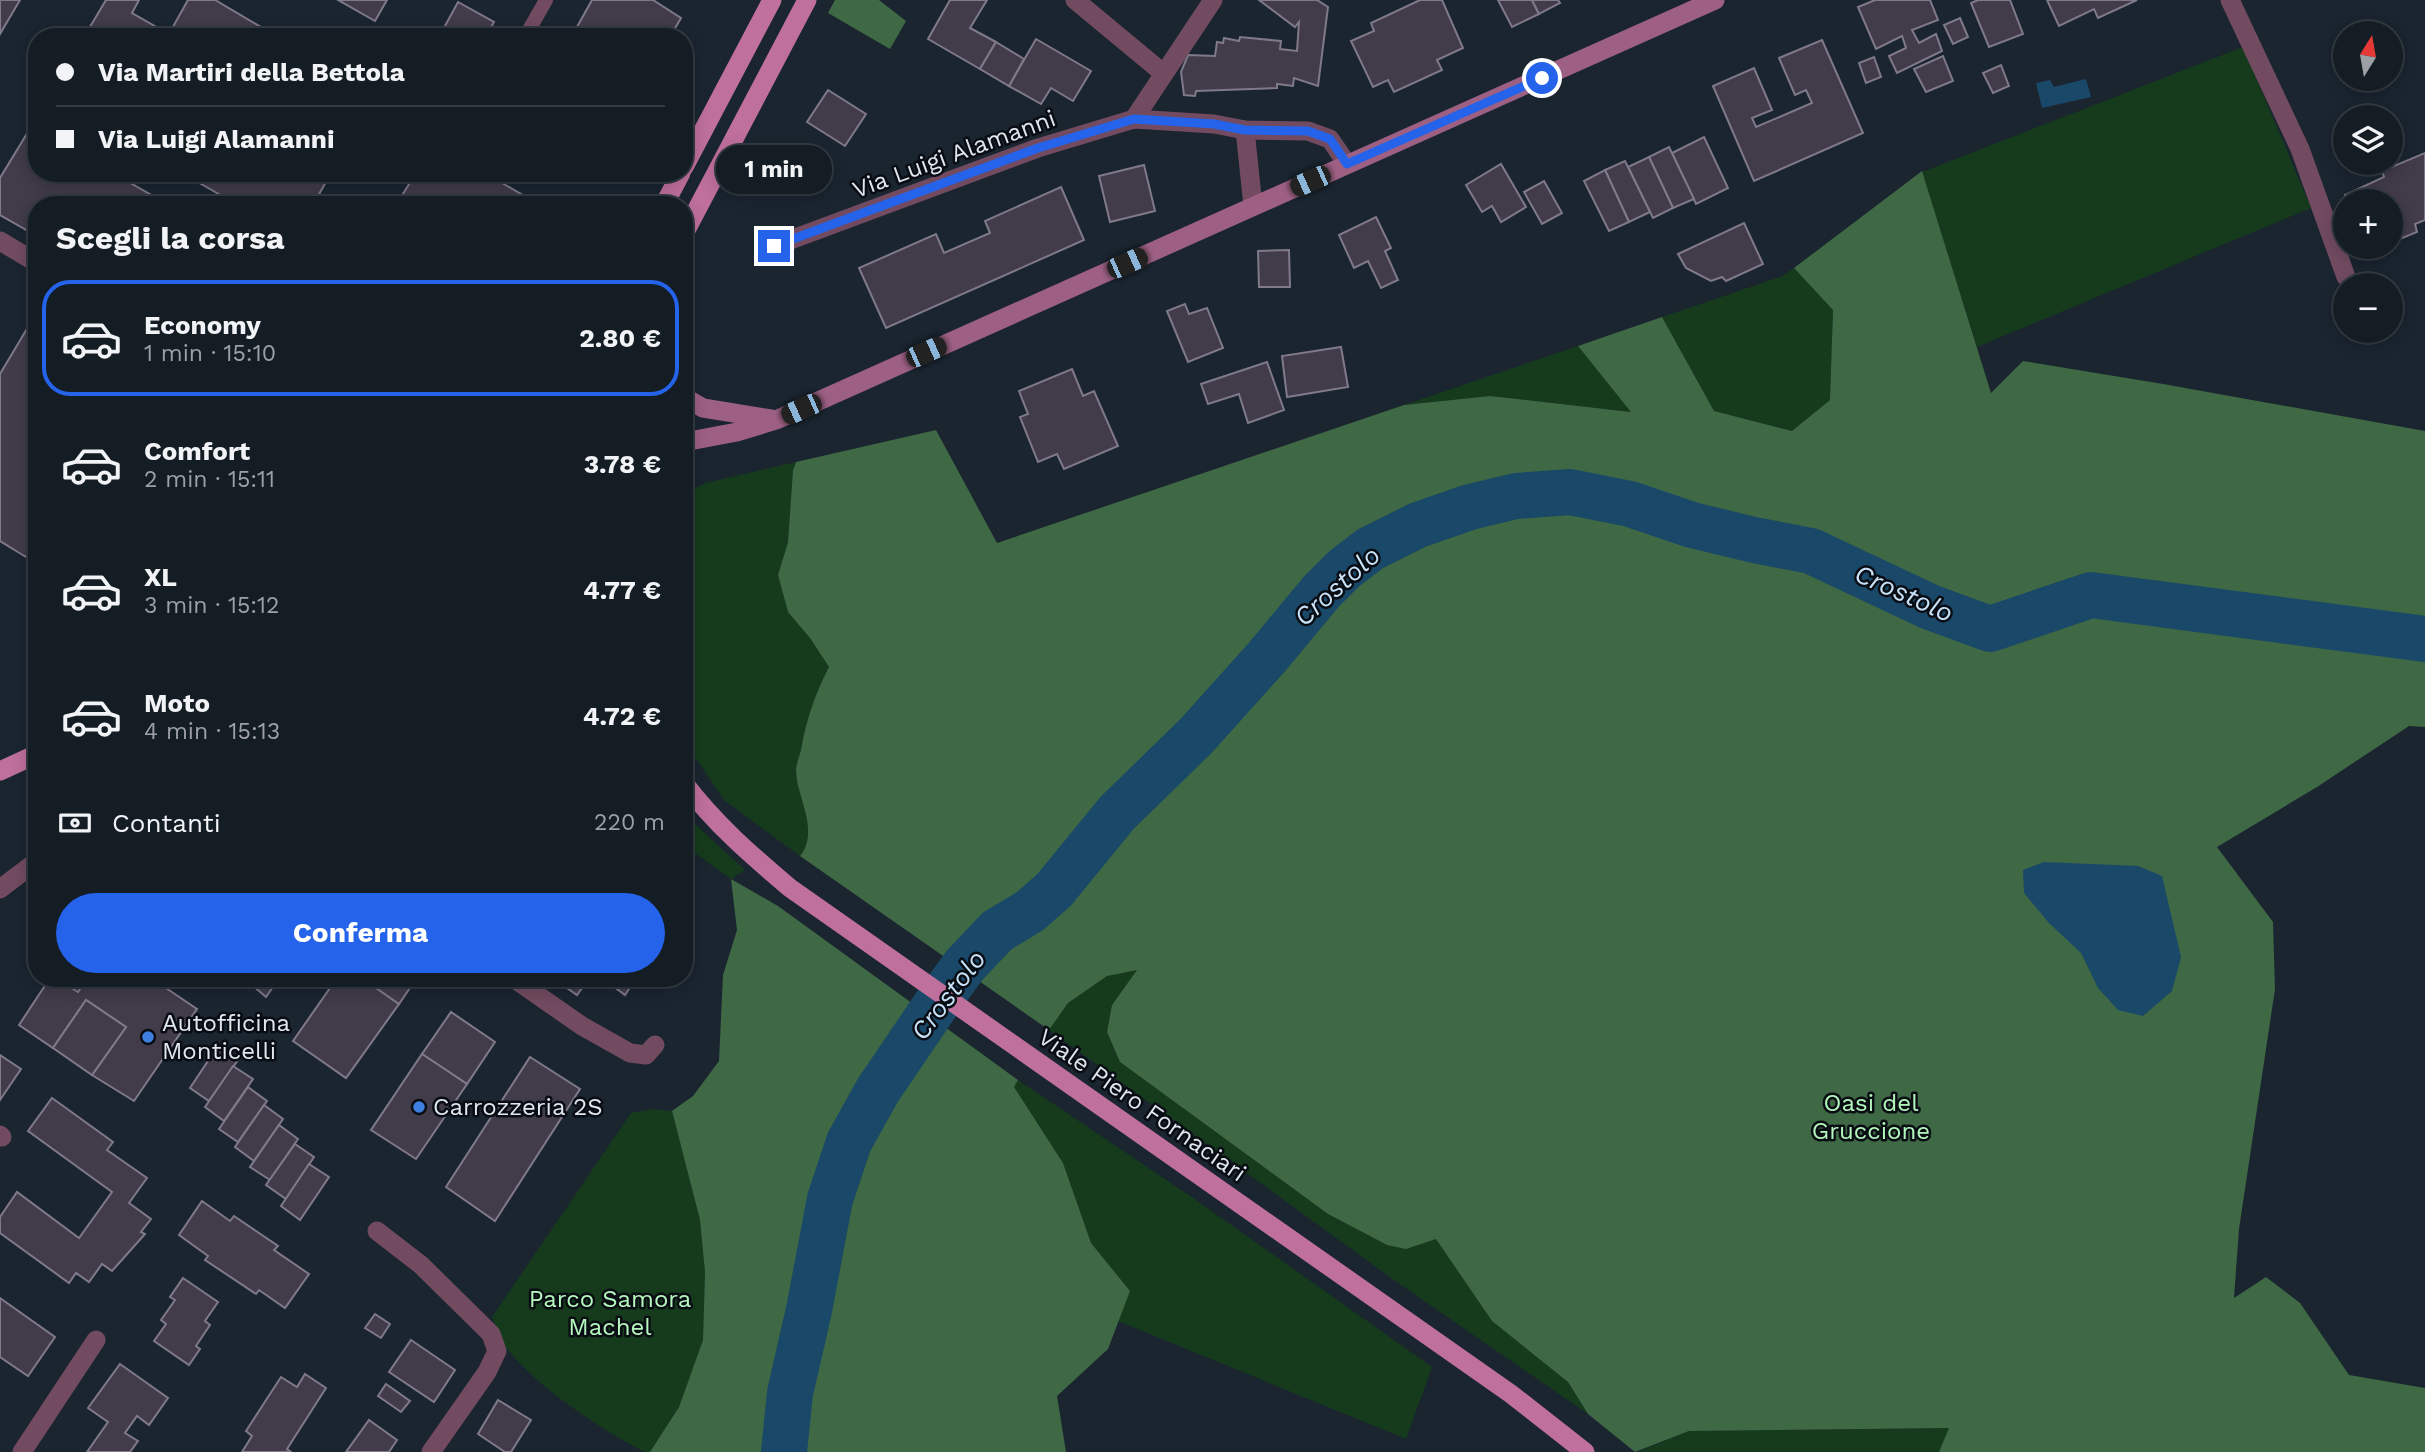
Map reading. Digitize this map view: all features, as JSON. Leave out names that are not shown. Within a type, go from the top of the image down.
[{"type":"main road","points":[[693,150],[772,0]]},
{"type":"main road","points":[[693,217],[807,0]]},
{"type":"main road","points":[[693,440],[737,432],[776,420],[1715,0]]},
{"type":"main road","points":[[693,402],[703,408],[776,420]]},
{"type":"main road","points":[[0,771],[28,758]]},
{"type":"main road","name":"Viale Piero Fornaciari","points":[[693,795],[740,847],[790,888],[1511,1394],[1586,1452]]},
{"type":"street","points":[[1075,0],[1163,73]]},
{"type":"street","points":[[1134,119],[1213,0]]},
{"type":"street","points":[[2230,0],[2300,149],[2345,273]]},
{"type":"street","name":"Via Luigi Alamanni","points":[[774,246],[1038,148],[1134,119],[1214,124],[1245,130],[1308,131],[1330,139],[1347,164]]},
{"type":"street","points":[[1245,130],[1253,206]]},
{"type":"street","points":[[0,241],[28,258]]},
{"type":"street","points":[[0,890],[28,869]]},
{"type":"street","points":[[526,987],[582,1026],[630,1053],[646,1055],[655,1045]]},
{"type":"street","points":[[377,1231],[421,1265],[491,1334],[497,1351],[487,1372],[431,1452]]},
{"type":"street","points":[[22,1452],[96,1340]]},
{"type":"lane","points":[[530,28],[546,0]]},
{"type":"green space","points":[[835,0],[879,0],[906,21],[890,49],[828,13]]},
{"type":"green space","points":[[2243,47],[2311,208],[1977,347],[1922,172]]},
{"type":"green space","name":"Oasi del Gruccione","points":[[1922,171],[1991,393],[2023,361],[2425,431],[2425,727],[2409,726],[2317,787],[2217,847],[2273,922],[2275,989],[2239,1229],[2234,1298],[2266,1277],[2300,1303],[2349,1375],[2425,1388],[2425,1452],[1939,1452],[1949,1428],[1689,1431],[1635,1452],[1588,1414],[1568,1382],[1492,1321],[1436,1239],[1406,1249],[1387,1245],[1328,1214],[1120,1062],[1107,1032],[1112,1005],[1137,970],[1107,976],[1068,1003],[1049,1030],[800,856],[806,846],[808,825],[797,782],[796,766],[812,707],[829,667],[788,612],[778,575],[788,542],[793,470],[796,462],[936,430],[997,543],[1404,405],[1490,396],[1631,412],[1578,346],[1662,317],[1714,411],[1792,431],[1830,400],[1833,310],[1794,268]]},
{"type":"green space","points":[[1794,268],[1833,310],[1830,400],[1792,431],[1714,411],[1662,317],[1783,276]]},
{"type":"green space","points":[[1578,346],[1632,412],[1490,396],[1404,405]]},
{"type":"green space","points":[[796,462],[793,470],[788,542],[778,575],[788,612],[829,667],[812,707],[796,766],[797,782],[808,826],[806,846],[800,856],[724,800],[693,754],[693,489],[705,483]]},
{"type":"green space","points":[[693,822],[745,870],[731,879],[693,852]]},
{"type":"green space","points":[[731,879],[778,906],[1018,1080],[1014,1087],[1063,1163],[1091,1243],[1130,1291],[1108,1349],[1057,1396],[1066,1452],[650,1452],[679,1407],[703,1340],[705,1272],[700,1220],[672,1111],[693,1096],[719,1061],[723,975],[737,930]]},
{"type":"green space","points":[[1138,969],[1112,1005],[1107,1032],[1120,1062],[1328,1214],[1387,1245],[1436,1238],[1492,1321],[1568,1382],[1588,1414],[1401,1285],[1049,1030],[1068,1003],[1107,976]]},
{"type":"green space","points":[[1018,1080],[1196,1200],[1432,1367],[1406,1439],[1118,1321],[1130,1291],[1091,1243],[1063,1163],[1014,1087]]},
{"type":"green space","name":"Parco Samora Machel","points":[[653,1109],[672,1111],[700,1220],[705,1272],[703,1340],[679,1407],[650,1452],[645,1452],[590,1420],[518,1362],[500,1337],[492,1317],[631,1113]]},
{"type":"green space","points":[[1950,1428],[1939,1452],[1638,1452],[1689,1431]]},
{"type":"water","points":[[2086,79],[2091,97],[2042,108],[2036,83],[2050,80],[2054,87]]},
{"type":"water","points":[[2044,862],[2138,866],[2162,876],[2181,957],[2172,991],[2143,1016],[2118,1010],[2098,988],[2081,953],[2049,923],[2024,893],[2023,870]]},
{"type":"building","points":[[0,0],[20,0],[0,34]]},
{"type":"building","points":[[106,0],[139,0],[132,13],[158,28],[89,28]]},
{"type":"building","points":[[188,0],[215,0],[263,28],[172,28]]},
{"type":"building","points":[[338,0],[387,0],[375,21]]},
{"type":"building","points":[[592,0],[653,0],[681,18],[675,28],[577,27]]},
{"type":"building","points":[[950,0],[987,0],[970,28],[996,42],[980,69],[928,39]]},
{"type":"building","points":[[1259,0],[1317,0],[1328,7],[1318,86],[1294,78],[1293,86],[1277,84],[1277,88],[1196,91],[1195,96],[1184,95],[1181,72],[1188,55],[1215,56],[1217,42],[1223,43],[1224,38],[1239,41],[1240,37],[1281,41],[1280,49],[1297,51],[1299,22],[1295,27]]},
{"type":"building","points":[[1420,0],[1442,0],[1463,48],[1437,60],[1442,70],[1394,92],[1388,80],[1373,87],[1351,41],[1374,31],[1371,23]]},
{"type":"building","points":[[1498,0],[1532,0],[1539,14],[1512,27]]},
{"type":"building","points":[[1532,0],[1558,0],[1560,3],[1539,14]]},
{"type":"building","points":[[1875,0],[1930,0],[1938,20],[1912,30],[1919,43],[1936,34],[1942,51],[1897,73],[1889,56],[1906,48],[1902,36],[1876,49],[1858,7]]},
{"type":"building","points":[[1978,0],[2010,0],[2023,34],[1989,47],[1971,3]]},
{"type":"building","points":[[2047,0],[2137,0],[2098,18],[2094,9],[2059,26]]},
{"type":"building","points":[[458,2],[494,22],[491,28],[444,28]]},
{"type":"building","points":[[1960,18],[1968,37],[1953,44],[1944,25]]},
{"type":"building","points":[[1036,39],[1091,71],[1073,101],[1051,88],[1041,104],[1009,86]]},
{"type":"building","points":[[1822,40],[1863,133],[1754,181],[1713,86],[1754,68],[1772,110],[1752,118],[1756,127],[1812,103],[1806,90],[1795,95],[1779,58]]},
{"type":"building","points":[[996,42],[1024,59],[1009,86],[980,69]]},
{"type":"building","points":[[1943,56],[1953,81],[1926,92],[1914,69]]},
{"type":"building","points":[[1874,57],[1881,77],[1866,83],[1859,63]]},
{"type":"building","points":[[2001,65],[2009,86],[1993,93],[1983,73]]},
{"type":"building","points":[[828,90],[866,114],[845,146],[807,122]]},
{"type":"building","points":[[28,132],[28,182],[129,182],[153,196],[28,196],[28,231],[0,215],[0,178]]},
{"type":"building","points":[[1704,137],[1728,188],[1696,204],[1672,153]]},
{"type":"building","points":[[1669,147],[1694,199],[1673,208],[1649,157]]},
{"type":"building","points":[[2425,153],[2425,220],[2415,224],[2417,232],[2403,238],[2403,189],[2358,189],[2383,175],[2403,175],[2403,162]]},
{"type":"building","points":[[1649,157],[1673,208],[1653,218],[1628,167]]},
{"type":"building","points":[[1625,161],[1650,212],[1629,222],[1605,170]]},
{"type":"building","points":[[1501,164],[1526,207],[1501,222],[1492,206],[1482,212],[1466,185]]},
{"type":"building","points":[[1144,165],[1155,211],[1110,222],[1099,176]]},
{"type":"building","points":[[1605,170],[1629,222],[1609,231],[1584,181]]},
{"type":"building","points":[[1544,181],[1562,213],[1542,224],[1524,192]]},
{"type":"building","points":[[198,182],[326,182],[318,196],[222,196]]},
{"type":"building","points":[[410,182],[500,182],[525,196],[402,196]]},
{"type":"building","points":[[1061,187],[1084,240],[886,328],[859,268],[936,234],[944,253],[990,233],[985,221]]},
{"type":"building","points":[[1376,217],[1391,248],[1385,251],[1398,280],[1381,288],[1368,261],[1354,268],[1339,235]]},
{"type":"building","points":[[1744,223],[1763,264],[1726,281],[1722,277],[1711,281],[1686,268],[1678,254]]},
{"type":"building","points":[[1289,250],[1290,287],[1259,287],[1258,251]]},
{"type":"building","points":[[1185,304],[1189,314],[1207,308],[1223,348],[1188,362],[1167,311]]},
{"type":"building","points":[[28,327],[26,557],[0,541],[0,374]]},
{"type":"building","points":[[1341,347],[1348,387],[1287,397],[1282,356]]},
{"type":"building","points":[[1267,362],[1284,410],[1248,423],[1239,394],[1208,404],[1201,384]]},
{"type":"building","points":[[1072,369],[1083,396],[1094,391],[1118,446],[1064,469],[1057,454],[1038,462],[1020,417],[1028,414],[1019,391]]},
{"type":"building","name":"Autofficina Monticelli","points":[[44,987],[70,987],[78,992],[81,987],[164,987],[197,1009],[134,1101],[92,1075],[126,1027],[86,1000],[53,1048],[19,1025]]},
{"type":"building","points":[[254,987],[273,987],[266,997]]},
{"type":"building","points":[[331,987],[375,987],[399,1004],[346,1078],[293,1041]]},
{"type":"building","points":[[375,987],[411,987],[399,1004]]},
{"type":"building","points":[[566,987],[583,987],[577,995]]},
{"type":"building","points":[[614,987],[630,987],[625,995]]},
{"type":"building","points":[[86,1000],[126,1027],[92,1075],[53,1048]]},
{"type":"building","points":[[451,1012],[495,1042],[467,1084],[422,1054]]},
{"type":"building","points":[[218,1046],[238,1060],[209,1101],[190,1088]]},
{"type":"building","name":"Carrozzeria 2S","points":[[422,1054],[467,1084],[416,1159],[371,1130]]},
{"type":"building","points":[[0,1055],[21,1069],[0,1100]]},
{"type":"building","points":[[530,1057],[580,1089],[495,1221],[446,1187]]},
{"type":"building","points":[[233,1066],[253,1079],[224,1121],[205,1107]]},
{"type":"building","points":[[248,1087],[267,1101],[238,1142],[219,1129]]},
{"type":"building","points":[[52,1098],[113,1142],[107,1150],[147,1178],[129,1203],[151,1219],[141,1232],[145,1234],[112,1271],[102,1264],[89,1282],[76,1273],[69,1283],[0,1233],[0,1217],[17,1192],[79,1238],[112,1192],[28,1131]]},
{"type":"building","points":[[264,1105],[283,1119],[254,1161],[235,1147]]},
{"type":"building","points":[[279,1125],[298,1139],[270,1180],[250,1167]]},
{"type":"building","points":[[295,1144],[314,1157],[286,1199],[266,1185]]},
{"type":"building","points":[[309,1164],[329,1177],[300,1220],[281,1206]]},
{"type":"building","points":[[202,1201],[230,1221],[234,1216],[278,1246],[274,1250],[309,1274],[285,1308],[259,1290],[256,1294],[205,1260],[208,1256],[179,1235]]},
{"type":"building","points":[[183,1278],[218,1302],[205,1321],[210,1325],[196,1346],[200,1349],[189,1365],[154,1341],[166,1324],[161,1320],[175,1300],[170,1297]]},
{"type":"building","points":[[0,1298],[55,1337],[28,1376],[0,1357]]},
{"type":"building","points":[[375,1314],[390,1324],[381,1338],[365,1328]]},
{"type":"building","points":[[411,1340],[455,1370],[434,1402],[389,1372]]},
{"type":"building","points":[[120,1364],[168,1398],[149,1425],[137,1416],[125,1433],[138,1441],[130,1452],[87,1452],[108,1422],[88,1408]]},
{"type":"building","points":[[305,1374],[326,1388],[287,1449],[291,1452],[242,1452],[252,1436],[246,1431],[281,1377],[297,1387]]},
{"type":"building","points":[[386,1384],[410,1401],[401,1412],[378,1396]]},
{"type":"building","points":[[498,1400],[531,1420],[511,1452],[505,1452],[478,1434]]},
{"type":"building","points":[[369,1420],[397,1440],[389,1452],[346,1452]]},
{"type":"waterway","name":"Crostolo","points":[[784,1452],[790,1393],[830,1199],[849,1142],[878,1090],[935,1006],[964,966],[997,931],[1030,911],[1054,890],[1117,813],[1196,736],[1344,569],[1370,549],[1418,525],[1470,507],[1516,496],[1570,492],[1630,504],[1692,525],[1811,551],[1930,607],[1990,629],[2091,595],[2425,639]]},
{"type":"place","name":"Autofficina Monticelli","points":[[148,1037]]},
{"type":"place","name":"Carrozzeria 2S","points":[[419,1107]]},
{"type":"route","points":[[774,246],[1038,148],[1134,119],[1214,124],[1245,130],[1308,131],[1330,139],[1347,164],[1542,78]]}]
